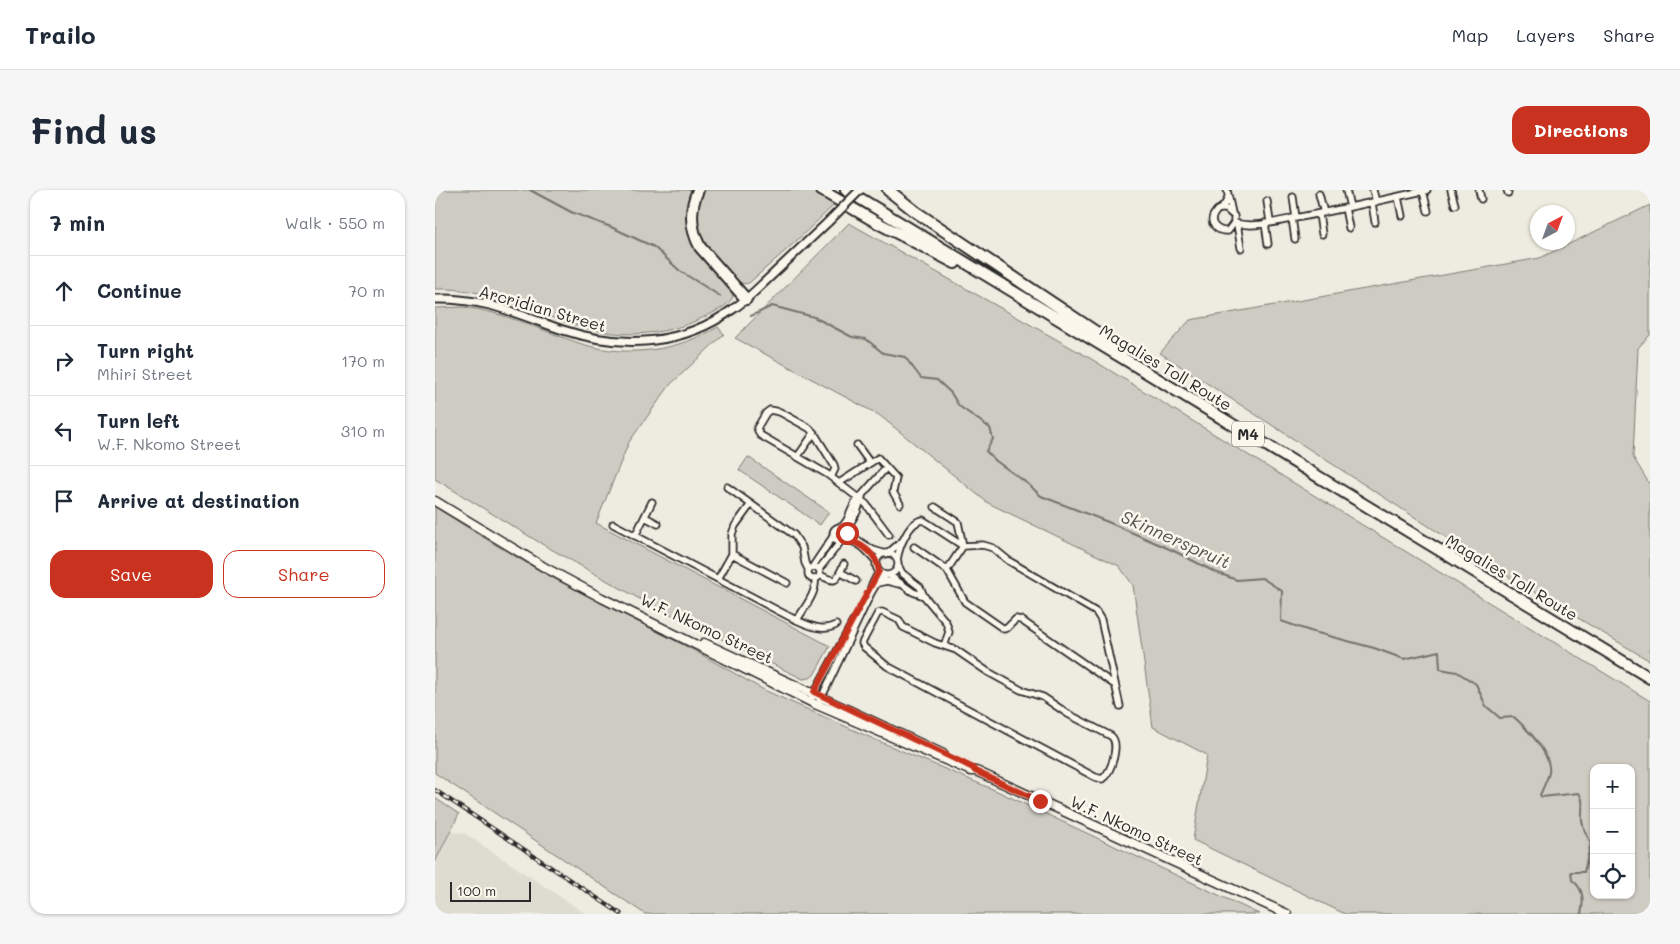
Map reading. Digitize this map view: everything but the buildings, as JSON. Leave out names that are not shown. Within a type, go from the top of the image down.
[{"type":"highway","points":[[698,190],[693,200],[691,213],[695,238],[700,247],[746,299]]},
{"type":"highway","points":[[821,190],[876,222],[1143,366]]},
{"type":"highway","name":"Magalies Toll Route","points":[[846,190],[1143,366],[1650,672]]},
{"type":"highway","name":"Magalies Toll Route","points":[[858,190],[1650,678]]},
{"type":"highway","points":[[888,190],[916,212],[1143,366]]},
{"type":"main road","name":"W.F. Nkomo Street","points":[[435,497],[572,579],[672,628],[961,762],[975,771]]},
{"type":"main road","name":"W.F. Nkomo Street","points":[[435,501],[574,584],[817,705],[971,771],[975,771],[1287,914]]},
{"type":"street","name":"Arcridian Street","points":[[435,299],[452,298],[479,301],[586,336],[610,341],[637,342],[662,340],[708,325],[732,310],[828,222],[858,190]]},
{"type":"street","points":[[1227,190],[1241,248]]},
{"type":"street","points":[[1346,190],[1349,228]]},
{"type":"street","points":[[1373,190],[1375,222]]},
{"type":"street","points":[[1235,224],[1245,226],[1267,223],[1348,208],[1400,194],[1425,190],[1428,211]]},
{"type":"street","points":[[1451,190],[1455,205]]},
{"type":"street","points":[[1479,190],[1481,198]]},
{"type":"street","points":[[1319,194],[1322,213],[1322,234]]},
{"type":"street","points":[[1400,194],[1402,216]]},
{"type":"street","points":[[1228,197],[1221,208],[1214,213],[1212,218],[1213,224],[1216,229],[1222,232],[1228,231],[1235,224]]},
{"type":"street","points":[[1293,197],[1295,239]]},
{"type":"street","points":[[1267,201],[1268,244]]},
{"type":"street","points":[[1221,208],[1232,213]]},
{"type":"street","points":[[831,477],[835,469],[834,464],[809,428],[780,412],[770,410],[766,413],[757,428],[760,435],[798,456],[860,498],[889,534]]},
{"type":"street","points":[[798,456],[814,433]]},
{"type":"street","points":[[857,445],[870,463]]},
{"type":"street","points":[[839,484],[878,458],[896,478],[893,490],[900,504]]},
{"type":"street","points":[[815,572],[846,537],[845,530],[860,498],[886,468]]},
{"type":"street","points":[[727,487],[794,535],[802,547],[805,563],[815,572],[834,580],[844,564]]},
{"type":"street","points":[[635,536],[652,502]]},
{"type":"street","points":[[718,579],[732,554],[733,530],[751,504]]},
{"type":"street","points":[[935,507],[958,522],[963,546],[947,570]]},
{"type":"street","points":[[645,517],[657,524]]},
{"type":"street","points":[[877,562],[880,557],[887,554],[903,540],[915,523],[923,520],[963,546],[983,545],[993,548],[1009,560],[1096,612],[1101,620],[1120,706]]},
{"type":"street","points":[[613,524],[797,620],[818,628],[826,629],[836,625]]},
{"type":"street","points":[[797,620],[816,585],[815,572],[824,550],[836,529],[845,530],[873,550],[893,555],[898,562],[901,573],[920,588],[924,596],[949,626],[949,632],[943,646]]},
{"type":"street","points":[[817,705],[817,694],[879,571],[877,562],[865,548],[856,542],[836,539],[834,535]]},
{"type":"street","points":[[809,701],[817,694],[881,577],[894,573],[903,540]]},
{"type":"street","points":[[914,547],[947,570],[965,602],[1004,629],[1016,619],[1021,620],[1115,684]]},
{"type":"street","points":[[824,550],[831,554]]},
{"type":"street","points":[[732,554],[787,583]]},
{"type":"street","points":[[879,571],[913,592],[924,596]]},
{"type":"street","points":[[840,572],[855,581]]},
{"type":"street","points":[[878,583],[893,581],[905,587]]},
{"type":"street","points":[[883,612],[899,620],[903,627],[943,646],[965,656],[1015,687],[1043,697],[1068,714],[1114,738],[1116,745],[1106,777],[1095,777],[891,669],[865,648],[862,643],[878,613],[883,612]]},
{"type":"shaded area","points":[[435,190],[692,190],[687,206],[689,233],[703,256],[732,290],[733,297],[718,310],[684,325],[655,332],[626,334],[596,331],[582,327],[493,296],[456,289],[435,289]]},
{"type":"shaded area","points":[[703,190],[811,190],[835,204],[793,244],[749,283],[745,284],[735,279],[717,259],[703,239],[697,217],[698,204]]},
{"type":"shaded area","points":[[1650,205],[1650,335],[1638,348],[1633,457],[1650,485],[1650,661],[1489,565],[1160,353],[1190,320],[1540,258],[1557,250],[1575,250],[1575,241]]},
{"type":"shaded area","points":[[849,223],[1088,357],[1650,701],[1650,914],[1345,914],[1193,840],[1207,755],[1153,727],[1133,585],[1119,566],[988,503],[879,415],[735,338]]},
{"type":"shaded area","points":[[463,307],[509,317],[582,344],[617,351],[652,350],[669,347],[686,342],[718,327],[724,334],[670,385],[629,442],[596,523],[830,646],[814,675],[803,679],[638,598],[542,544],[435,479],[435,308]]},
{"type":"shaded area","points":[[748,457],[829,512],[820,525],[739,470]]},
{"type":"shaded area","points":[[435,507],[549,576],[695,651],[764,690],[997,791],[1259,914],[645,914],[435,773]]},
{"type":"shaded area","points":[[435,798],[459,814],[435,862]]},
{"type":"shaded area","points":[[451,832],[464,833],[586,914],[435,914],[435,862]]},
{"type":"waterway","name":"Skinnerspruit","points":[[530,190],[571,212],[611,227],[654,247],[680,271],[720,296]]},
{"type":"waterway","name":"Skinnerspruit","points":[[751,316],[772,306],[814,317],[852,337],[866,339],[883,353],[905,357],[921,378],[937,380],[951,393],[959,406],[990,428],[993,439],[986,451],[1041,496],[1108,522],[1174,551],[1215,572],[1237,580],[1262,578],[1282,591],[1281,621],[1310,631],[1374,648],[1404,659],[1439,651],[1440,669],[1457,672],[1476,684],[1486,706],[1500,718],[1514,717],[1543,750],[1547,757],[1549,773],[1540,795],[1542,797],[1579,793],[1581,796],[1582,823],[1591,843],[1584,872],[1571,872],[1572,880],[1579,887],[1582,895],[1581,914]]},
{"type":"railway","points":[[435,790],[621,914]]},
{"type":"route","points":[[847,533],[844,540],[855,541],[865,548],[877,562],[879,571],[814,692],[1040,801]]}]
